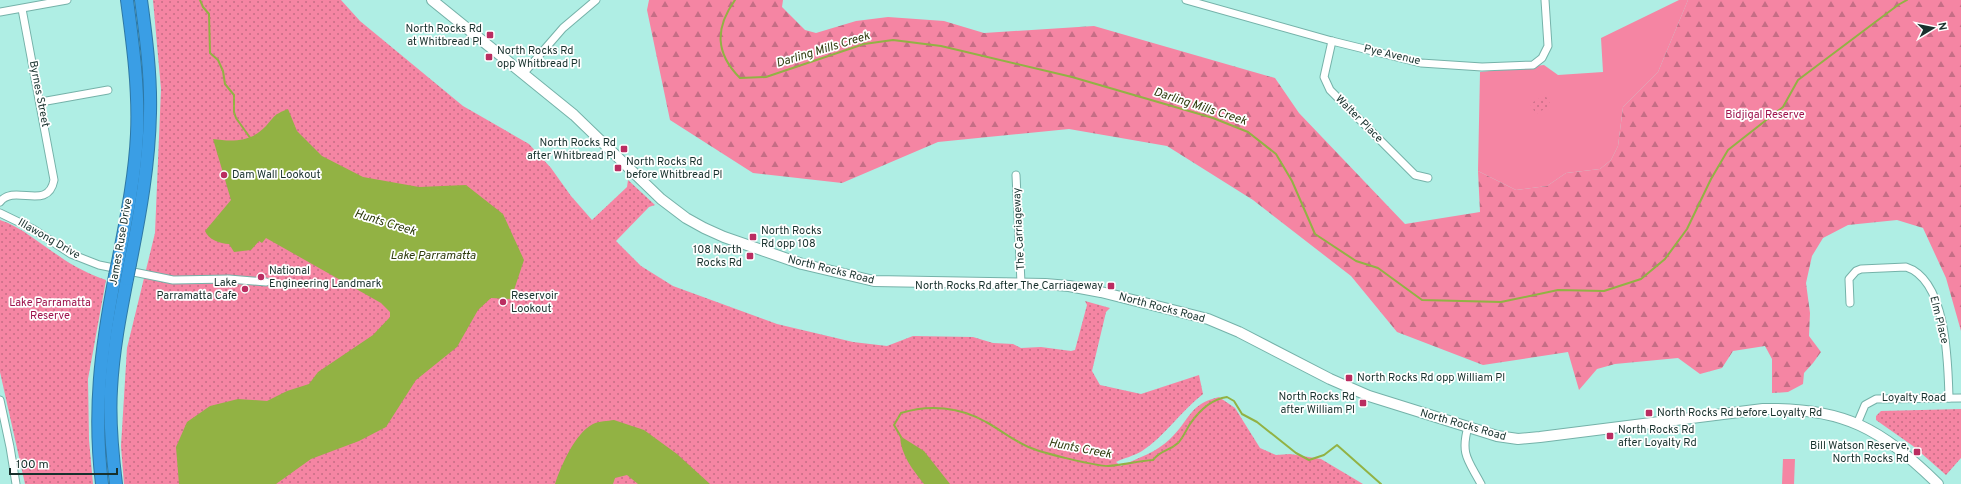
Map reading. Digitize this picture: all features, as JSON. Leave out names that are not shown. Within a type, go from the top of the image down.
[{"type":"highway","name":"James Ruse Drive","points":[[116,484],[111,440],[111,389],[121,278],[118,262],[132,185],[137,135],[137,87],[127,0]]},
{"type":"highway","name":"James Ruse Drive","points":[[102,484],[98,438],[98,386],[103,336],[121,278],[130,264],[145,185],[149,138],[150,111],[148,63],[141,0]]},
{"type":"main road","name":"North Rocks Road","points":[[432,0],[574,115],[673,208],[696,224],[724,238],[802,264],[874,282],[1021,283],[1069,286],[1208,319],[1239,332],[1350,389],[1502,437],[1528,438],[1763,409],[1789,408],[1825,414],[1857,424],[1883,436],[1899,448],[1938,484]]},
{"type":"street","points":[[0,12],[67,0]]},
{"type":"street","points":[[523,74],[563,28],[596,0]]},
{"type":"street","name":"Pye Avenue","points":[[1186,0],[1204,2],[1332,41],[1421,63],[1482,67],[1533,65],[1542,58],[1548,46],[1545,0]]},
{"type":"street","name":"Byrnes Street","points":[[0,202],[9,196],[45,195],[50,192],[54,180],[41,102],[22,9]]},
{"type":"street","name":"Walter Place","points":[[1332,41],[1324,77],[1330,90],[1415,176],[1428,178]]},
{"type":"street","points":[[41,102],[108,90]]},
{"type":"street","name":"The Carriageway","points":[[1016,175],[1021,283]]},
{"type":"street","name":"Illawong Drive","points":[[0,212],[33,229],[71,254],[99,265],[173,280],[229,279],[266,282]]},
{"type":"street","name":"Elm Place","points":[[1850,303],[1849,279],[1861,268],[1906,267],[1913,269],[1923,277],[1930,289],[1942,321],[1947,356],[1949,398]]},
{"type":"street","name":"Loyalty Road","points":[[1857,424],[1865,405],[1876,398],[1961,398]]},
{"type":"street","points":[[0,400],[16,484]]},
{"type":"street","points":[[1468,427],[1464,444],[1464,452],[1481,484]]},
{"type":"green space","points":[[153,0],[341,0],[360,21],[463,106],[529,144],[551,168],[571,196],[592,220],[627,187],[628,180],[655,205],[649,207],[616,241],[641,266],[673,286],[777,324],[853,342],[887,346],[913,336],[973,337],[993,343],[1013,344],[1021,348],[1041,347],[1071,351],[1075,350],[1087,305],[1085,301],[1110,308],[1106,312],[1092,371],[1100,385],[1141,394],[1199,375],[1203,394],[1150,445],[1139,453],[1116,462],[1121,466],[1165,444],[1177,432],[1196,408],[1209,400],[1219,397],[1235,408],[1260,448],[1276,455],[1290,454],[1321,459],[1363,484],[124,484],[121,446],[127,348],[155,233],[161,89]]},
{"type":"green space","name":"Bidjigal Reserve","points":[[649,0],[783,0],[782,7],[805,30],[816,33],[856,21],[888,17],[944,21],[984,33],[1094,26],[1275,78],[1299,113],[1405,224],[1480,212],[1478,171],[1516,190],[1547,186],[1566,173],[1600,169],[1611,160],[1618,146],[1623,107],[1658,72],[1688,0],[1961,0],[1961,331],[1946,278],[1923,228],[1897,220],[1848,225],[1823,238],[1812,256],[1806,283],[1810,313],[1809,336],[1821,352],[1804,373],[1803,384],[1788,392],[1772,393],[1772,359],[1765,346],[1733,351],[1722,368],[1700,374],[1678,358],[1615,364],[1597,369],[1579,390],[1568,352],[1483,365],[1397,332],[1351,276],[1253,200],[1167,146],[1069,129],[938,142],[842,183],[753,173],[670,120],[647,10]]},
{"type":"green space","points":[[1679,0],[1688,0],[1658,72],[1623,107],[1618,146],[1611,160],[1600,169],[1566,173],[1547,186],[1516,190],[1478,171],[1480,72],[1544,65],[1558,75],[1603,72],[1601,38]]},
{"type":"green space","points":[[1545,95],[1551,105],[1536,114],[1530,104]]},
{"type":"green space","name":"Lake Parramatta Reserve","points":[[0,220],[23,231],[64,260],[106,280],[88,379],[89,440],[93,484],[25,484],[0,372]]},
{"type":"green space","points":[[1961,409],[1961,458],[1946,475],[1913,446],[1876,420],[1876,416],[1881,411]]},
{"type":"green space","points":[[1783,459],[1795,459],[1794,484],[1782,484]]},
{"type":"water","name":"Lake Parramatta","points":[[288,109],[297,131],[322,156],[363,177],[419,187],[466,185],[503,214],[524,260],[511,299],[491,298],[478,310],[457,347],[416,380],[386,427],[359,441],[311,459],[276,484],[179,484],[176,447],[187,422],[210,406],[238,399],[267,401],[287,391],[309,384],[318,372],[373,335],[390,317],[390,312],[381,303],[266,238],[262,243],[259,241],[251,250],[234,252],[229,244],[215,240],[205,231],[231,200],[213,139],[241,140],[248,138],[260,131],[277,114]]},
{"type":"water","points":[[614,420],[644,430],[677,454],[710,484],[638,484],[627,475],[615,478],[613,484],[555,484],[565,459],[575,442],[586,428],[593,424]]},
{"type":"water","points":[[900,436],[924,451],[950,484],[924,484],[911,467],[905,456],[902,449]]},
{"type":"waterway","name":"Hunts Creek","points":[[200,0],[203,7],[209,14],[210,53],[218,60],[223,71],[225,84],[234,95],[234,112],[236,118],[251,139]]},
{"type":"waterway","name":"Darling Mills Creek","points":[[735,0],[728,10],[724,20],[721,30],[721,40],[722,50],[726,59],[740,78],[766,77],[864,44],[893,40],[941,46],[1072,77],[1213,118],[1248,132],[1276,154],[1292,181],[1315,234],[1356,261],[1378,268],[1422,300],[1501,302],[1558,290],[1604,291],[1641,279],[1665,259],[1687,229],[1711,179],[1728,150],[1783,107],[1798,80],[1898,5],[1907,0]]},
{"type":"waterway","name":"Hunts Creek","points":[[901,437],[894,425],[901,413],[922,408],[944,408],[976,417],[992,425],[1019,443],[1037,450],[1069,459],[1108,466],[1153,460],[1159,454],[1178,443],[1194,419],[1206,406],[1216,400],[1227,397],[1234,401],[1242,414],[1257,422],[1296,453],[1309,460],[1324,455],[1337,445],[1381,484]]},
{"type":"place","name":"North Rocks Rd at Whitbread Pl","points":[[490,35]]},
{"type":"place","name":"North Rocks Rd opp Whitbread Pl","points":[[489,57]]},
{"type":"place","name":"North Rocks Rd after Whitbread Pl","points":[[624,149]]},
{"type":"place","name":"North Rocks Rd before Whitbread Pl","points":[[618,168]]},
{"type":"place","name":"Dam Wall Lookout","points":[[224,175]]},
{"type":"place","name":"North Rocks Rd opp 108","points":[[753,237]]},
{"type":"place","name":"108 North Rocks Rd","points":[[750,256]]},
{"type":"place","name":"National Engineering Landmark","points":[[261,277]]},
{"type":"place","name":"North Rocks Rd after The Carriageway","points":[[1111,286]]},
{"type":"place","name":"Lake Parramatta Cafe","points":[[245,289]]},
{"type":"place","name":"Reservoir Lookout","points":[[503,302]]},
{"type":"place","name":"North Rocks Rd opp William Pl","points":[[1349,378]]},
{"type":"place","name":"North Rocks Rd after William Pl","points":[[1363,403]]},
{"type":"place","name":"North Rocks Rd before Loyalty Rd","points":[[1649,413]]},
{"type":"place","name":"North Rocks Rd after Loyalty Rd","points":[[1610,436]]},
{"type":"place","name":"Bill Watson Reserve, North Rocks Rd","points":[[1917,452]]}]
